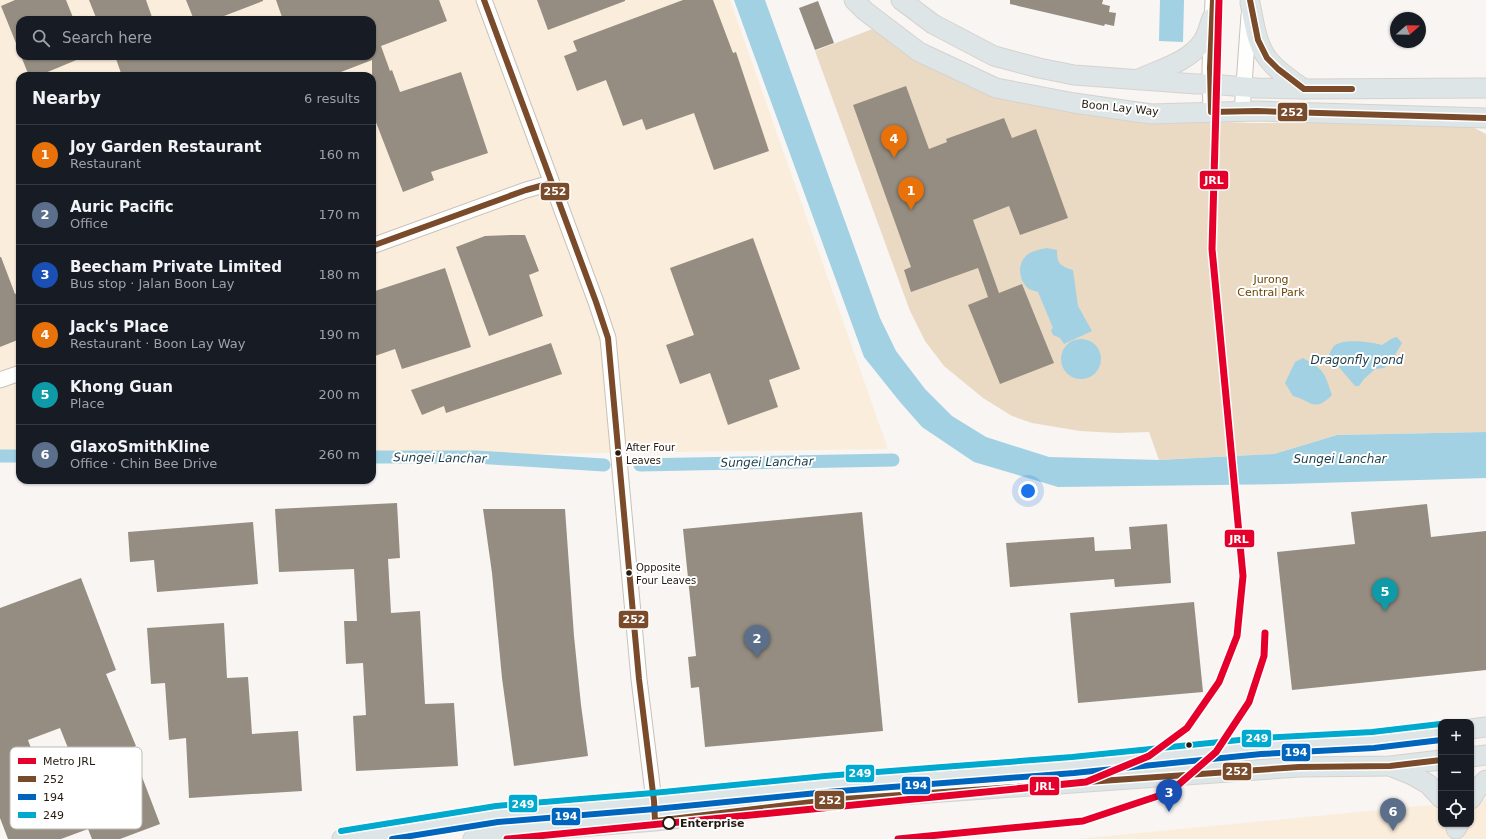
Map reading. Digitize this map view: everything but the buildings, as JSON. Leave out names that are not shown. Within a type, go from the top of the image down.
[{"type":"main road","name":"Boon Lay Way","points":[[854,0],[865,11],[918,52],[996,88],[1074,103],[1151,114],[1211,112],[1305,112],[1486,118]]},
{"type":"main road","points":[[901,0],[933,24],[994,56],[1039,68],[1074,75],[1196,84],[1304,89],[1486,88]]},
{"type":"main road","points":[[1250,1],[1258,40],[1267,58],[1278,69],[1304,89]]},
{"type":"main road","points":[[1138,80],[1189,55],[1202,42],[1213,9]]},
{"type":"main road","points":[[1474,729],[1486,727]]},
{"type":"main road","points":[[342,839],[497,814],[654,801],[826,784],[1073,765],[1260,746],[1373,740],[1438,732]]},
{"type":"main road","points":[[1474,757],[1486,755]]},
{"type":"main road","points":[[473,839],[528,831],[655,821],[829,800],[1299,767],[1390,766],[1438,760]]},
{"type":"main road","points":[[1390,766],[1412,775],[1428,784],[1438,795]]},
{"type":"main road","points":[[1474,794],[1486,780]]},
{"type":"street","points":[[484,0],[608,338],[639,678],[654,801],[655,821]]},
{"type":"street","points":[[1242,112],[1250,1]]},
{"type":"street","points":[[1211,112],[1210,84],[1213,9]]},
{"type":"street","points":[[376,245],[526,190],[551,183]]},
{"type":"street","points":[[0,380],[16,374]]},
{"type":"shaded area","points":[[0,0],[730,0],[888,449],[376,456],[376,72],[16,72],[16,461],[0,461]]},
{"type":"shaded area","points":[[1486,799],[1486,839],[1076,839],[1438,804],[1438,827],[1474,827],[1474,801]]},
{"type":"green space","name":"Jurong Central Park","points":[[875,28],[917,60],[1148,120],[1255,123],[1463,122],[1486,134],[1486,432],[1337,435],[1274,454],[1159,460],[1149,432],[1117,433],[1080,431],[1032,423],[1012,416],[983,398],[944,366],[925,341],[910,311],[815,51]]},
{"type":"water","name":"Sungei Lanchar","points":[[734,0],[765,0],[880,318],[896,351],[925,389],[952,416],[986,437],[1049,457],[1159,460],[1274,454],[1337,435],[1486,432],[1486,478],[1285,484],[1058,487],[974,462],[922,427],[864,357]]},
{"type":"water","points":[[1160,0],[1184,0],[1183,42],[1159,41]]},
{"type":"water","points":[[1046,248],[1057,250],[1060,264],[1073,270],[1078,306],[1092,331],[1064,344],[1060,338],[1053,335],[1051,330],[1053,328],[1038,292],[1029,289],[1026,286],[1020,273],[1022,260],[1029,253]]},
{"type":"water","name":"Dragonfly pond","points":[[1397,337],[1402,343],[1391,362],[1384,368],[1375,369],[1359,386],[1355,386],[1328,357],[1334,346],[1344,342],[1357,341],[1382,345]]},
{"type":"water","points":[[1081,339],[1089,341],[1095,345],[1099,351],[1101,359],[1099,367],[1095,373],[1089,377],[1081,379],[1073,377],[1067,373],[1063,367],[1061,359],[1063,351],[1067,345],[1073,341]]},
{"type":"water","name":"Dragonfly pond","points":[[1303,358],[1323,372],[1332,395],[1317,405],[1293,396],[1285,383],[1295,362]]},
{"type":"waterway","name":"Sungei Lanchar","points":[[0,456],[16,456]]},
{"type":"waterway","name":"Sungei Lanchar","points":[[376,457],[476,457],[604,465]]},
{"type":"waterway","name":"Sungei Lanchar","points":[[640,465],[893,460]]},
{"type":"metro line","name":"JRL","points":[[507,839],[1086,782],[1149,756],[1187,728],[1219,682],[1237,636],[1243,576],[1212,249],[1219,0]]},
{"type":"metro line","name":"JRL","points":[[898,839],[1083,821],[1170,792],[1216,752],[1249,702],[1264,656],[1265,633]]},
{"type":"transit line","name":"252","points":[[484,0],[608,338],[639,679],[654,801],[655,821],[829,800],[1299,767],[1390,766],[1438,760]]},
{"type":"transit line","name":"252","points":[[1213,0],[1210,68],[1211,112],[1257,111],[1486,118]]},
{"type":"transit line","name":"252","points":[[1250,0],[1258,40],[1267,58],[1278,69],[1304,89],[1352,89]]},
{"type":"transit line","name":"252","points":[[376,245],[526,190],[551,183]]},
{"type":"transit line","name":"249","points":[[341,831],[496,806],[653,793],[825,776],[1072,757],[1259,738],[1372,732],[1438,724]]},
{"type":"transit line","name":"194","points":[[392,839],[498,822],[655,809],[827,792],[1074,773],[1261,754],[1374,748],[1438,740]]},
{"type":"place","name":"Jack's Place","points":[[894,158]]},
{"type":"place","name":"Joy Garden Restaurant","points":[[911,210]]},
{"type":"place","name":"After Four Leaves","points":[[618,453]]},
{"type":"place","name":"Opposite Four Leaves","points":[[629,573]]},
{"type":"place","name":"Khong Guan","points":[[1385,611]]},
{"type":"place","name":"Auric Pacific","points":[[757,658]]},
{"type":"place","name":"Beecham Private Limited","points":[[1169,812]]},
{"type":"place","name":"Enterprise","points":[[669,823]]},
{"type":"place","name":"GlaxoSmithKline","points":[[1393,831]]}]
